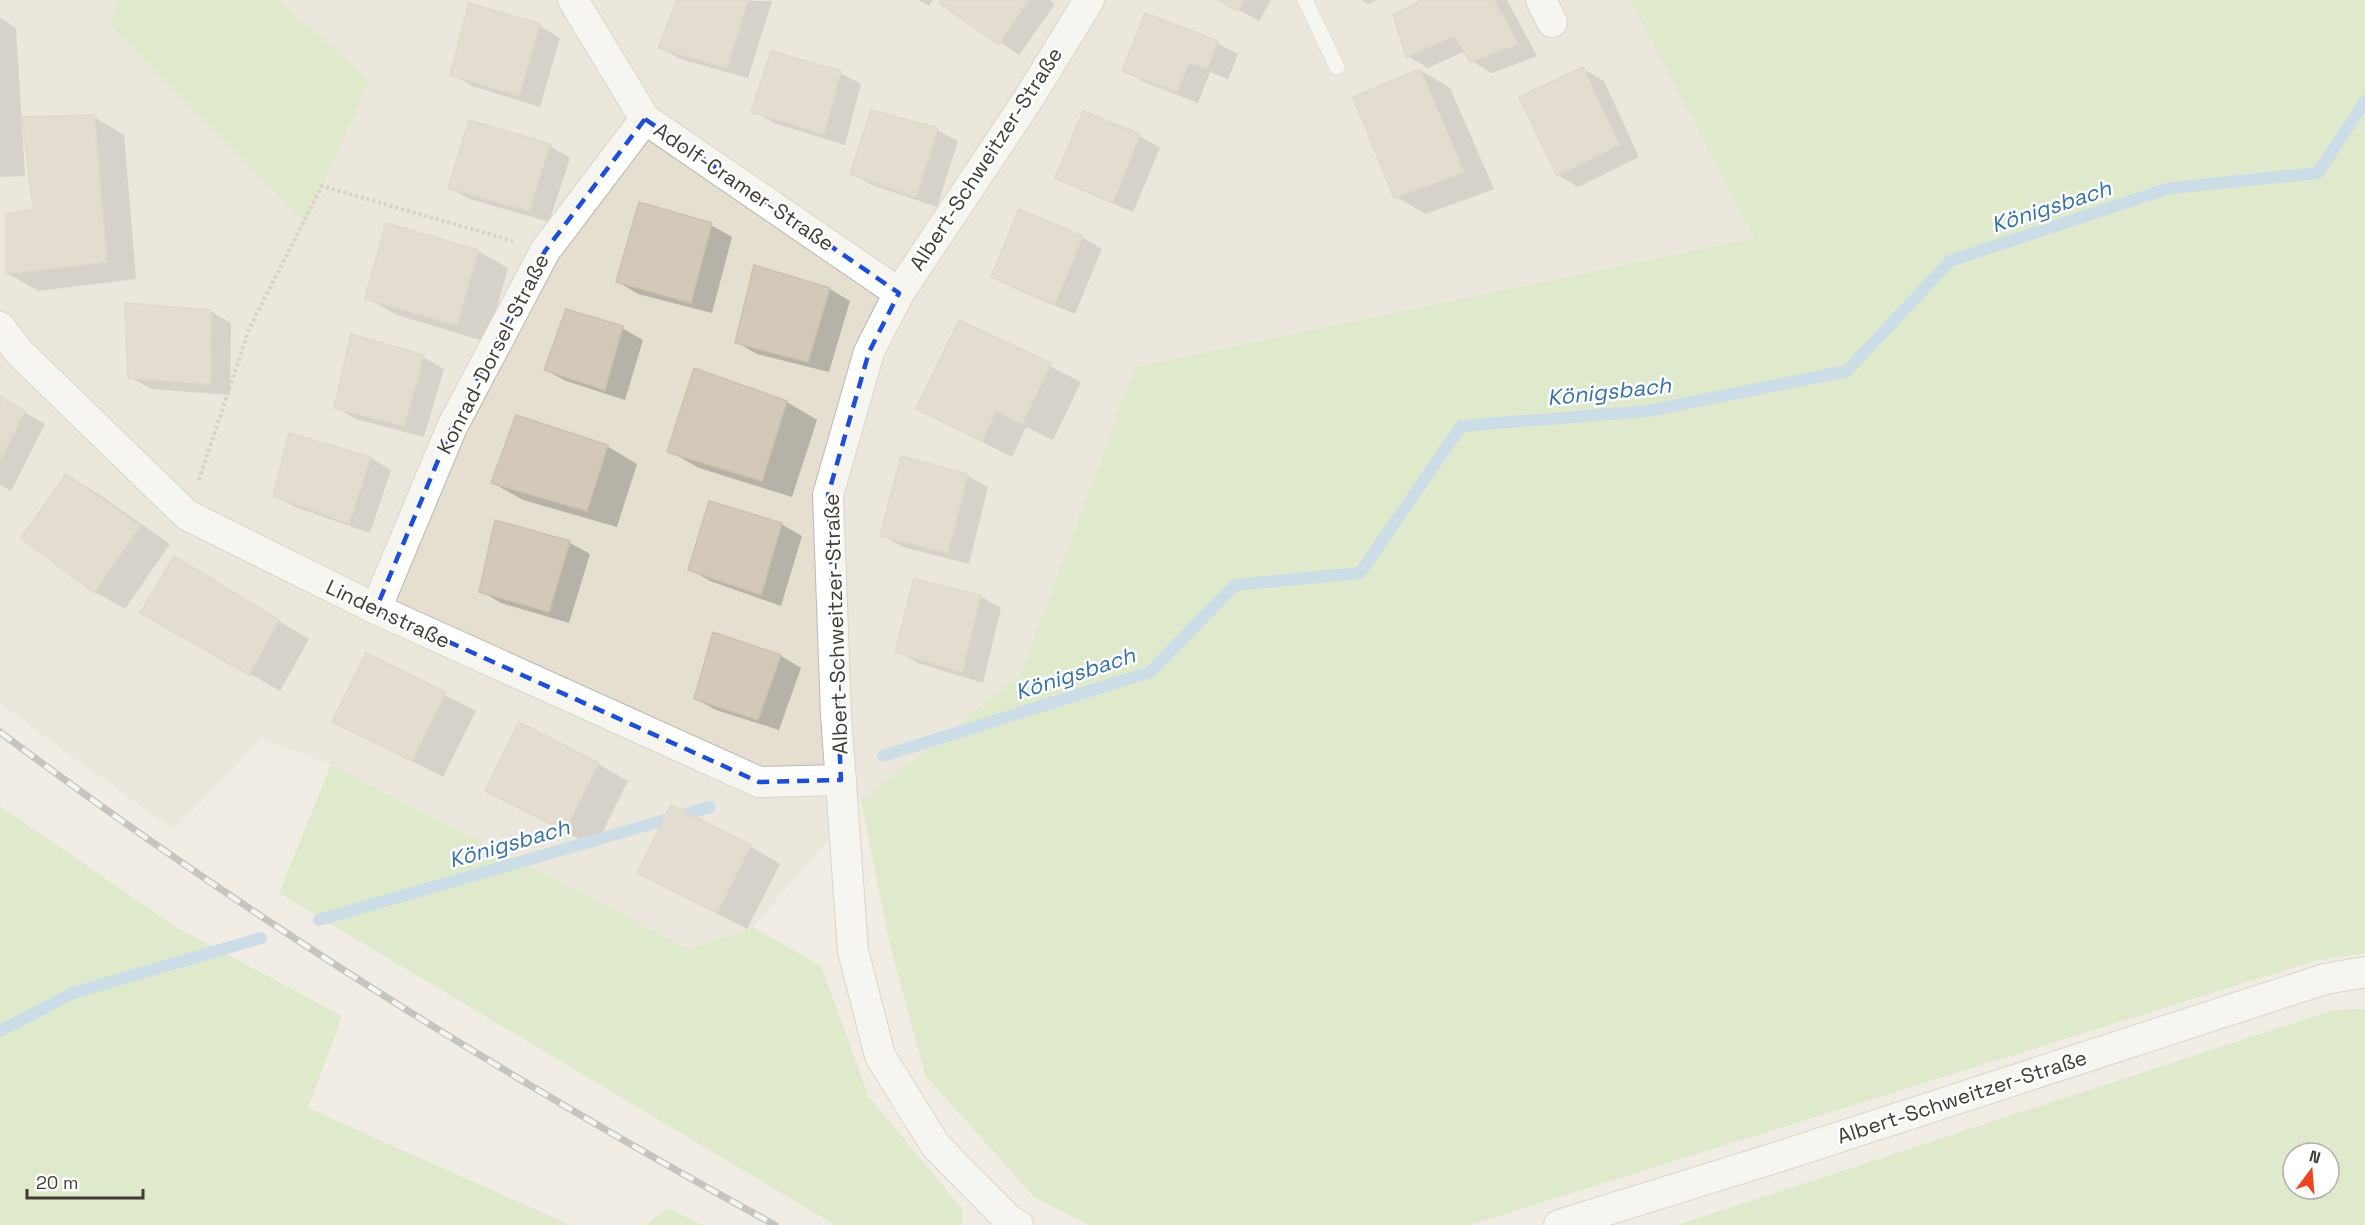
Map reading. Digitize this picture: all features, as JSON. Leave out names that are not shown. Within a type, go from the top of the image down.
[{"type":"street","name":"Adolf-Cramer-Straße","points":[[573,0],[645,119],[898,293]]},
{"type":"street","name":"Albert-Schweitzer-Straße","points":[[1012,1224],[936,1146],[880,1056],[853,951],[828,495],[869,352],[898,293],[1029,98],[1089,0]]},
{"type":"street","name":"Konrad-Dorsel-Straße","points":[[376,609],[452,427],[545,251],[645,119]]},
{"type":"street","name":"Lindenstraße","points":[[0,327],[18,351],[187,515],[376,609],[759,782],[842,780]]},
{"type":"street","name":"Albert-Schweitzer-Straße","points":[[1559,1225],[1792,1153],[2325,979],[2365,972]]},
{"type":"lane","points":[[1305,0],[1337,67]]},
{"type":"path","points":[[187,515],[249,329],[322,186],[545,251]]},
{"type":"highlighted area","points":[[645,119],[899,293],[869,352],[828,495],[841,780],[759,782],[376,609],[452,427],[545,251]]},
{"type":"shaded area","points":[[0,0],[1630,0],[1754,238],[1135,367],[1021,674],[861,801],[753,927],[689,949],[331,765],[261,738],[174,830],[0,704]]},
{"type":"green space","points":[[117,0],[279,0],[370,81],[305,223],[111,25]]},
{"type":"green space","points":[[1630,0],[2365,0],[2365,953],[2314,961],[1470,1225],[1089,1225],[1034,1197],[925,1075],[890,945],[861,801],[1021,674],[1135,367],[1754,238]]},
{"type":"green space","points":[[331,765],[689,949],[753,927],[821,966],[869,1097],[962,1209],[962,1225],[835,1225],[279,893]]},
{"type":"green space","points":[[0,806],[176,927],[342,1016],[308,1108],[570,1225],[0,1225]]},
{"type":"green space","points":[[2365,1009],[2365,1225],[1677,1225],[2333,1010]]},
{"type":"green space","points":[[668,1208],[702,1225],[646,1225]]},
{"type":"building","points":[[677,0],[748,0],[727,68],[658,48]]},
{"type":"building","points":[[940,0],[1029,0],[998,44],[939,3]]},
{"type":"building","points":[[1218,0],[1244,0],[1238,11]]},
{"type":"building","points":[[1422,0],[1494,0],[1518,44],[1470,62],[1454,36],[1406,57],[1393,15]]},
{"type":"building","points":[[469,3],[540,24],[519,96],[450,75]]},
{"type":"building","points":[[1145,13],[1218,41],[1207,69],[1189,62],[1177,92],[1122,71]]},
{"type":"building","points":[[771,51],[841,71],[824,134],[751,112]]},
{"type":"building","points":[[1583,67],[1619,145],[1557,176],[1519,97]]},
{"type":"building","points":[[1420,69],[1464,172],[1394,198],[1353,97]]},
{"type":"building","points":[[871,110],[938,128],[916,197],[850,174]]},
{"type":"building","points":[[1083,111],[1140,134],[1113,202],[1055,178]]},
{"type":"building","points":[[94,115],[107,262],[6,274],[6,214],[33,209],[22,117]]},
{"type":"building","points":[[469,120],[550,144],[529,211],[448,188]]},
{"type":"building","points":[[639,202],[712,223],[691,303],[616,282]]},
{"type":"building","points":[[1019,209],[1083,236],[1055,304],[991,277]]},
{"type":"building","points":[[386,223],[478,250],[457,325],[365,299]]},
{"type":"building","points":[[754,265],[830,288],[808,362],[735,343]]},
{"type":"building","points":[[125,303],[211,310],[210,384],[128,378]]},
{"type":"building","points":[[566,309],[623,326],[605,390],[544,370]]},
{"type":"building","points":[[959,320],[1051,363],[1022,424],[996,411],[982,441],[916,409]]},
{"type":"building","points":[[351,334],[424,355],[404,426],[334,408]]},
{"type":"building","points":[[694,368],[787,401],[762,481],[667,452]]},
{"type":"building","points":[[0,396],[25,411],[0,461]]},
{"type":"building","points":[[516,415],[608,445],[587,511],[491,483]]},
{"type":"building","points":[[289,433],[371,457],[349,523],[273,496]]},
{"type":"building","points":[[901,456],[968,474],[948,553],[880,536]]},
{"type":"building","points":[[66,474],[140,526],[94,593],[21,538]]},
{"type":"building","points":[[709,501],[782,523],[761,595],[688,570]]},
{"type":"building","points":[[495,520],[570,541],[549,612],[479,592]]},
{"type":"building","points":[[174,556],[279,620],[249,675],[140,613]]},
{"type":"building","points":[[914,579],[981,595],[962,672],[895,652]]},
{"type":"building","points":[[713,632],[781,655],[758,720],[694,699]]},
{"type":"building","points":[[366,653],[446,692],[412,761],[332,722]]},
{"type":"building","points":[[519,722],[599,763],[565,831],[485,791]]},
{"type":"building","points":[[671,805],[751,845],[717,913],[637,873]]},
{"type":"waterway","name":"Königsbach","points":[[883,756],[1150,672],[1235,585],[1360,573],[1461,426],[1648,411],[1847,371],[1950,261],[2170,188],[2318,173],[2365,101]]},
{"type":"waterway","name":"Königsbach","points":[[319,920],[710,807]]},
{"type":"waterway","name":"Königsbach","points":[[0,1031],[73,993],[261,938]]},
{"type":"railway","points":[[0,732],[187,866],[378,992],[575,1112],[775,1225]]}]
